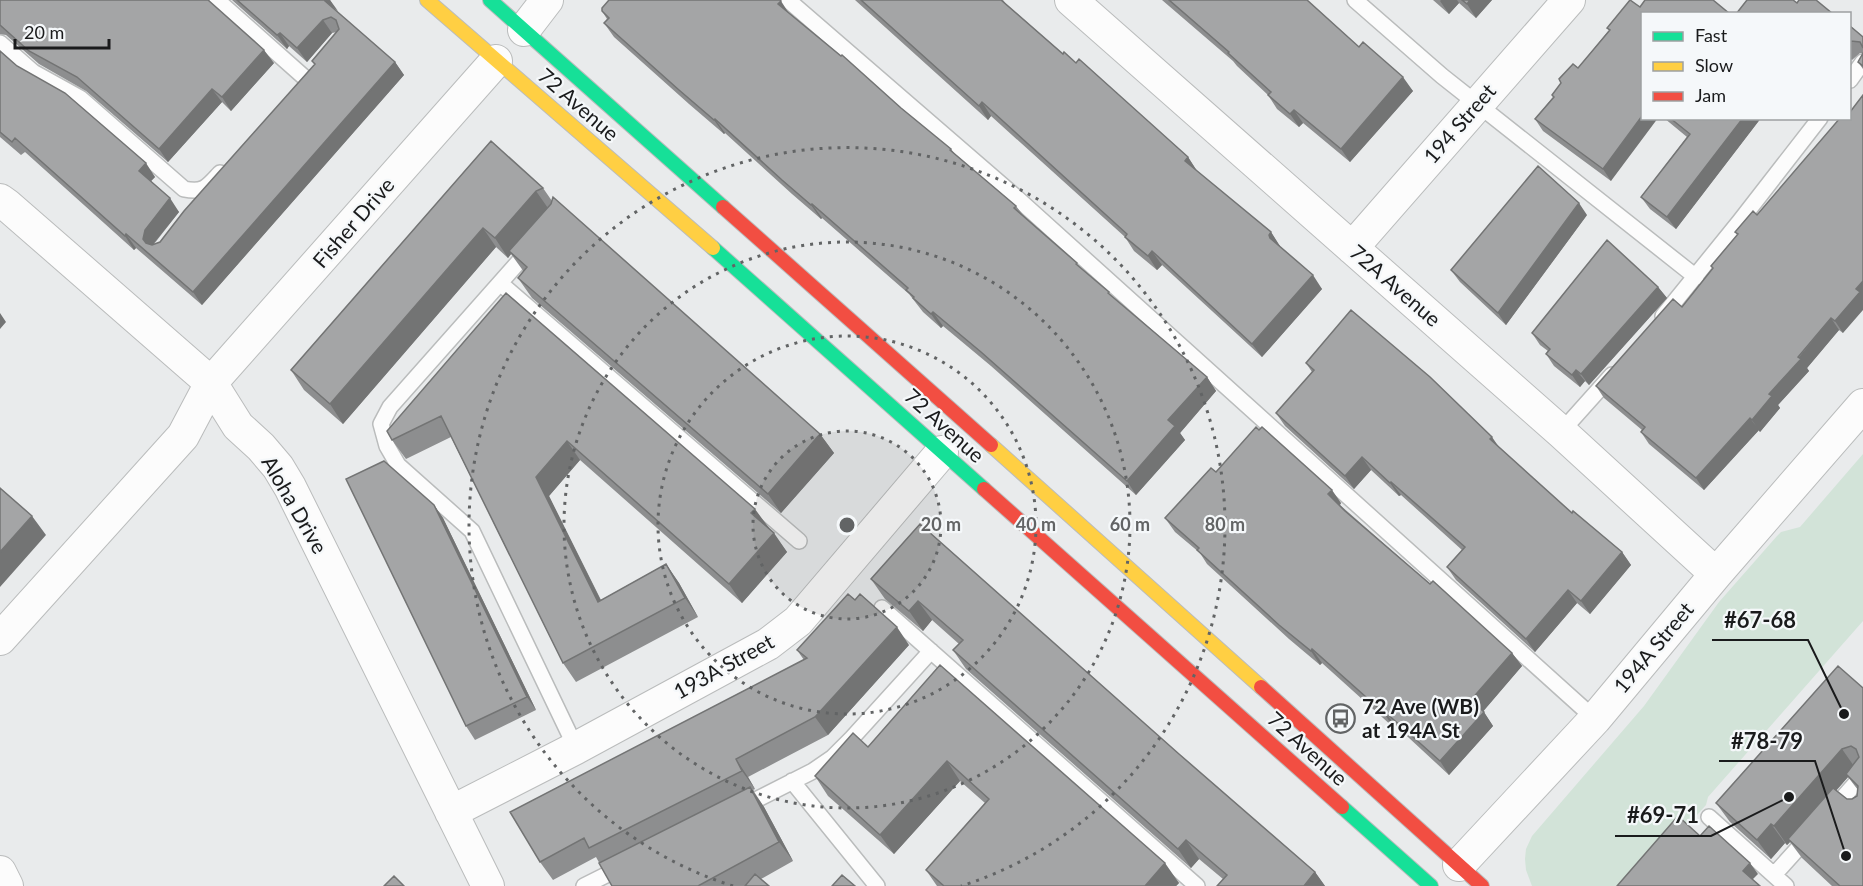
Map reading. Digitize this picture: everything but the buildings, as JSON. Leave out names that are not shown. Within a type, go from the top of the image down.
[{"type":"main road","name":"72 Avenue","points":[[427,0],[510,63],[691,229],[1431,886]]},
{"type":"main road","name":"72 Avenue","points":[[490,0],[515,30],[798,274],[1448,875],[1482,886]]},
{"type":"main road","points":[[759,255],[798,274]]},
{"type":"street","points":[[515,30],[547,0]]},
{"type":"street","name":"72A Avenue","points":[[1071,0],[1561,432],[1716,574]]},
{"type":"street","name":"194 Street","points":[[1352,248],[1569,0]]},
{"type":"street","name":"Fisher Drive","points":[[0,639],[183,436],[211,383],[510,63]]},
{"type":"street","name":"Aloha Drive","points":[[0,201],[211,383],[238,426],[278,467],[488,886]]},
{"type":"street","name":"194A Street","points":[[1448,875],[1595,719],[1716,574],[1863,405]]},
{"type":"street","name":"193A Street","points":[[451,812],[576,748],[758,650],[785,633],[841,573],[942,452]]},
{"type":"street","points":[[0,872],[7,886]]},
{"type":"lane","points":[[217,0],[305,78]]},
{"type":"lane","points":[[788,0],[1018,199],[1595,719]]},
{"type":"lane","points":[[1355,0],[1442,76],[1696,277]]},
{"type":"lane","points":[[0,43],[33,72],[80,98],[184,189],[197,191],[208,187],[230,162]]},
{"type":"lane","points":[[1851,79],[1863,62]]},
{"type":"lane","points":[[1652,329],[1696,277],[1818,120]]},
{"type":"lane","points":[[194,209],[197,191]]},
{"type":"lane","points":[[543,233],[390,407],[381,424],[387,446],[398,465],[472,531],[576,748]]},
{"type":"lane","points":[[500,283],[799,541]]},
{"type":"lane","points":[[1561,432],[1622,363]]},
{"type":"lane","points":[[882,608],[1197,886]]},
{"type":"lane","points":[[729,813],[813,771],[832,758],[931,651]]},
{"type":"lane","points":[[1774,875],[1821,822],[1850,798],[1863,775]]},
{"type":"lane","points":[[792,782],[877,886]]},
{"type":"lane","points":[[1709,817],[1786,886]]},
{"type":"lane","points":[[584,886],[636,860]]},
{"type":"green space","points":[[1863,454],[1863,621],[1708,797],[1706,805],[1633,886],[1532,886],[1525,859],[1526,849],[1532,836],[1644,706],[1719,602],[1781,532],[1800,527]]},
{"type":"traffic: fast","points":[[490,0],[723,207]]},
{"type":"traffic: fast","points":[[713,248],[984,489]]},
{"type":"traffic: fast","points":[[1342,807],[1431,886]]},
{"type":"traffic: slow","points":[[427,0],[713,248]]},
{"type":"traffic: slow","points":[[991,445],[1261,687]]},
{"type":"traffic: jam","points":[[723,207],[991,445]]},
{"type":"traffic: jam","points":[[984,489],[1342,807]]},
{"type":"traffic: jam","points":[[1261,687],[1482,886]]},
{"type":"place","name":"#67-68","points":[[1844,714]]},
{"type":"place","name":"72 Ave (WB) at 194A St","points":[[1341,719]]},
{"type":"place","name":"#69-71","points":[[1789,797]]},
{"type":"place","name":"#78-79","points":[[1846,856]]}]
